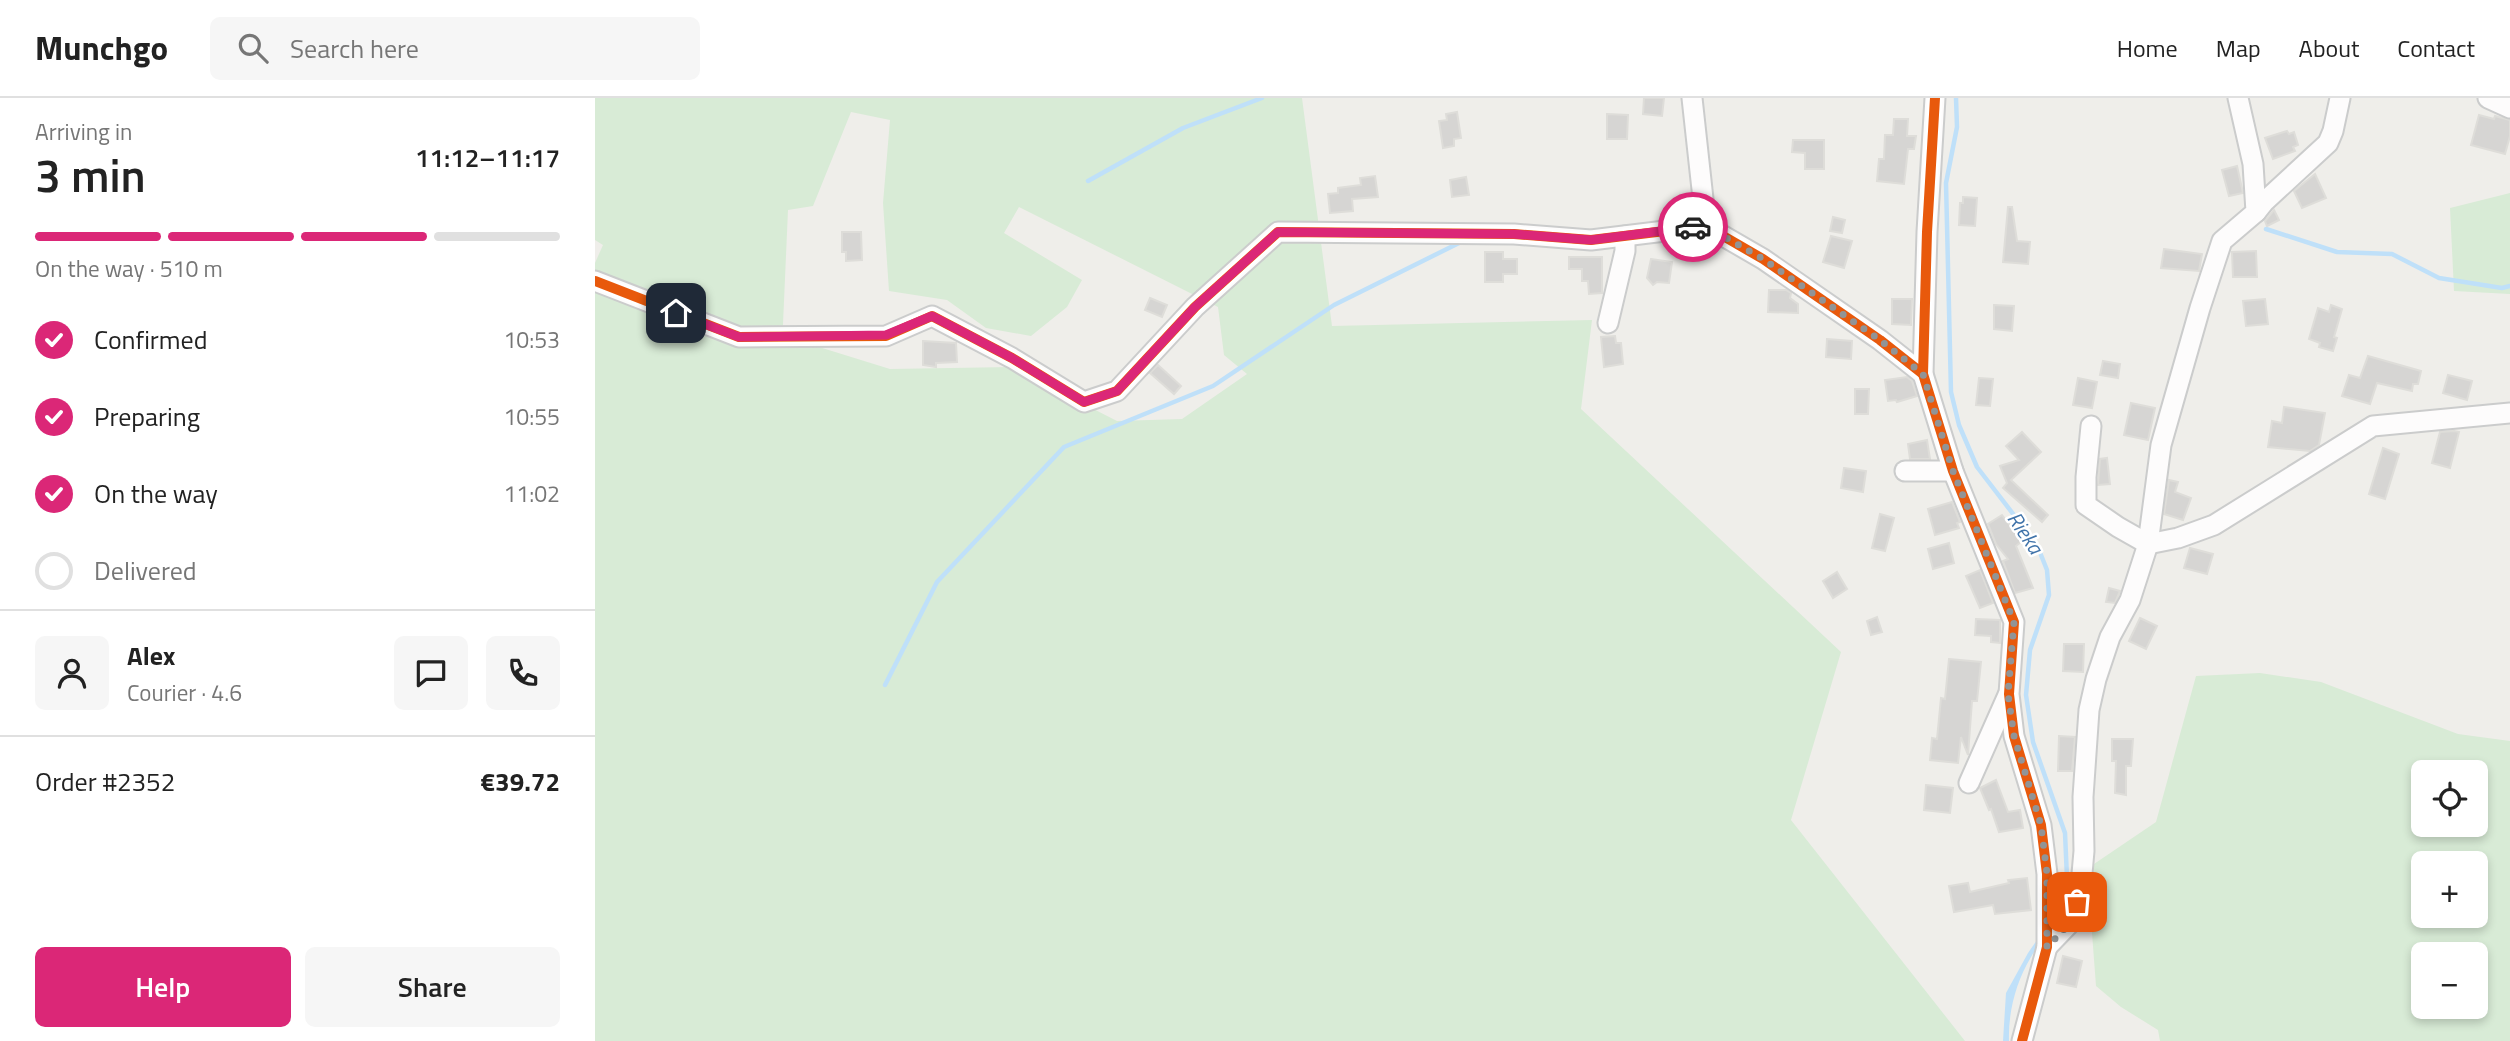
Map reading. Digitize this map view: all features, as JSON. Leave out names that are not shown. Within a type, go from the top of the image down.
[{"type":"street","points":[[1692,98],[1706,226]]},
{"type":"street","points":[[1935,98],[1927,232],[1923,374],[1953,471],[2014,622],[2008,694],[2014,736],[2041,825],[2047,874],[2047,945],[2022,1041]]},
{"type":"street","points":[[2238,98],[2253,164],[2256,212]]},
{"type":"street","points":[[2047,945],[2073,920],[2082,874],[2083,783],[2089,710],[2110,637],[2130,600],[2148,544],[2161,445],[2222,241],[2328,143],[2340,98]]},
{"type":"street","points":[[2488,98],[2510,108]]},
{"type":"street","points":[[595,281],[739,337],[886,335],[932,316],[1012,358],[1084,402],[1117,391],[1195,307],[1278,232],[1514,234],[1591,240],[1706,226],[1763,259],[1880,340],[1923,374]]},
{"type":"street","points":[[1608,323],[1625,251],[1625,236]]},
{"type":"street","points":[[2091,426],[2087,505],[2148,544],[2178,538],[2214,525],[2373,426],[2510,413]]},
{"type":"street","points":[[1905,471],[1953,471]]},
{"type":"street","points":[[1969,783],[2008,694]]},
{"type":"green space","points":[[595,98],[1302,98],[1332,326],[1592,320],[1581,409],[1841,652],[1791,820],[1965,1041],[595,1041],[595,263],[603,245],[595,240]],"holes":[[[851,112],[890,120],[883,203],[889,291],[947,300],[986,328],[1031,336],[1067,307],[1082,280],[1004,233],[1019,207],[1218,307],[1224,355],[1247,374],[1182,419],[1117,421],[1011,367],[890,369],[819,347],[782,347],[788,210],[813,206]]]},
{"type":"green space","points":[[2510,193],[2510,294],[2454,291],[2450,208]]},
{"type":"green space","points":[[2260,673],[2321,682],[2458,734],[2510,741],[2510,1041],[2160,1041],[2158,1030],[2121,1007],[2096,986],[2092,933],[2094,864],[2156,822],[2196,676]]},
{"type":"water","points":[[2067,875],[2068,899],[2059,919],[2026,967],[2012,1008],[2009,1041],[2003,1041],[2006,993],[2028,953],[2056,912],[2063,879]]},
{"type":"building","points":[[1644,98],[1664,98],[1662,116],[1643,114]]},
{"type":"building","points":[[1457,112],[1461,138],[1454,139],[1454,146],[1443,148],[1439,121],[1447,120],[1446,114]]},
{"type":"building","points":[[1607,114],[1628,115],[1627,139],[1607,139]]},
{"type":"building","points":[[2479,115],[2510,120],[2510,136],[2505,154],[2471,145]]},
{"type":"building","points":[[1894,119],[1908,119],[1907,136],[1916,136],[1914,149],[1908,149],[1904,184],[1877,181],[1879,159],[1884,159],[1885,135],[1893,135]]},
{"type":"building","points":[[2287,131],[2289,134],[2294,132],[2298,145],[2293,147],[2295,151],[2273,159],[2265,138]]},
{"type":"building","points":[[1793,140],[1824,140],[1824,169],[1805,169],[1805,153],[1792,152]]},
{"type":"building","points":[[2237,166],[2243,193],[2229,196],[2222,170]]},
{"type":"building","points":[[2315,174],[2326,198],[2302,208],[2294,191]]},
{"type":"building","points":[[1375,176],[1378,197],[1352,199],[1353,211],[1330,213],[1328,194],[1338,193],[1338,188],[1361,185],[1360,178]]},
{"type":"building","points":[[1466,177],[1469,195],[1452,197],[1450,180]]},
{"type":"building","points":[[1963,197],[1977,198],[1975,226],[1959,225],[1960,203],[1963,203]]},
{"type":"building","points":[[2008,207],[2012,207],[2017,241],[2030,242],[2028,264],[2003,262]]},
{"type":"building","points":[[2274,210],[2279,220],[2267,226],[2265,221]]},
{"type":"building","points":[[1833,217],[1845,220],[1842,233],[1830,231]]},
{"type":"building","points":[[842,232],[861,232],[862,260],[846,261],[846,252],[842,252]]},
{"type":"building","points":[[1831,236],[1852,241],[1844,268],[1823,262]]},
{"type":"building","points":[[2164,249],[2202,254],[2199,271],[2161,268]]},
{"type":"building","points":[[2256,251],[2257,277],[2233,277],[2232,252]]},
{"type":"building","points":[[1485,252],[1503,252],[1503,259],[1517,259],[1517,274],[1503,274],[1503,282],[1485,282]]},
{"type":"building","points":[[1569,257],[1602,257],[1602,293],[1589,294],[1588,281],[1582,281],[1582,269],[1569,269]]},
{"type":"building","points":[[1651,259],[1672,262],[1669,283],[1657,282],[1653,285],[1647,278]]},
{"type":"building","points":[[1769,290],[1786,290],[1791,293],[1790,298],[1798,304],[1798,313],[1768,312]]},
{"type":"building","points":[[1150,298],[1167,305],[1162,317],[1145,310]]},
{"type":"building","points":[[1892,299],[1912,299],[1911,325],[1892,324]]},
{"type":"building","points":[[2265,299],[2268,324],[2246,326],[2243,301]]},
{"type":"building","points":[[1994,305],[2014,306],[2012,331],[1994,329]]},
{"type":"building","points":[[2331,305],[2342,309],[2333,351],[2319,347],[2320,343],[2309,339],[2318,308],[2329,312]]},
{"type":"building","points":[[1615,336],[1616,343],[1621,343],[1623,364],[1604,367],[1601,337]]},
{"type":"building","points":[[1827,339],[1852,341],[1851,359],[1826,357]]},
{"type":"building","points":[[923,341],[956,343],[957,362],[936,363],[936,367],[923,365]]},
{"type":"building","points":[[2368,356],[2421,371],[2418,384],[2413,384],[2412,391],[2377,383],[2370,404],[2342,396],[2349,375],[2360,378]]},
{"type":"building","points":[[2103,361],[2120,364],[2118,378],[2100,375]]},
{"type":"building","points":[[1158,365],[1181,386],[1174,394],[1150,373]]},
{"type":"building","points":[[2448,375],[2472,381],[2467,400],[2443,393]]},
{"type":"building","points":[[1907,377],[1912,381],[1917,396],[1897,402],[1888,401],[1885,380]]},
{"type":"building","points":[[1979,378],[1993,379],[1990,406],[1976,405]]},
{"type":"building","points":[[2078,378],[2097,382],[2092,408],[2073,405]]},
{"type":"building","points":[[1855,389],[1869,389],[1868,414],[1855,414]]},
{"type":"building","points":[[2131,403],[2155,408],[2148,440],[2124,435]]},
{"type":"building","points":[[2284,407],[2325,413],[2319,445],[2310,451],[2268,447],[2272,421],[2282,423]]},
{"type":"building","points":[[2022,432],[2041,452],[2011,480],[2048,515],[2042,522],[2003,488],[2007,483],[2000,466],[2019,460],[2006,446]]},
{"type":"building","points":[[2440,432],[2459,432],[2450,468],[2432,463]]},
{"type":"building","points":[[1927,440],[1930,459],[1910,459],[1908,444]]},
{"type":"building","points":[[2383,448],[2399,454],[2385,499],[2369,494]]},
{"type":"building","points":[[2107,458],[2110,484],[2098,485],[2100,459]]},
{"type":"building","points":[[1844,468],[1866,471],[1863,492],[1841,488]]},
{"type":"building","points":[[2169,480],[2178,482],[2175,492],[2191,498],[2183,520],[2164,514]]},
{"type":"building","points":[[1952,502],[1960,522],[1957,523],[1959,528],[1935,535],[1928,509]]},
{"type":"building","points":[[1880,514],[1894,518],[1885,551],[1872,548]]},
{"type":"building","points":[[2002,515],[2022,541],[2016,546],[2033,588],[2015,593],[2003,561],[2008,559],[1996,544],[1988,524]]},
{"type":"building","points":[[1949,543],[1954,563],[1933,569],[1928,549]]},
{"type":"building","points":[[2190,548],[2213,554],[2207,574],[2184,568]]},
{"type":"building","points":[[1980,570],[1993,603],[1980,608],[1966,576]]},
{"type":"building","points":[[1837,572],[1847,589],[1833,598],[1823,581]]},
{"type":"building","points":[[2109,588],[2120,591],[2115,603],[2106,602]]},
{"type":"building","points":[[1877,617],[1882,632],[1871,635],[1867,621]]},
{"type":"building","points":[[2140,618],[2157,626],[2146,649],[2129,641]]},
{"type":"building","points":[[1976,619],[2000,620],[2000,643],[1991,642],[1991,636],[1975,635]]},
{"type":"building","points":[[2064,644],[2084,644],[2083,672],[2063,671]]},
{"type":"building","points":[[1949,659],[1981,662],[1977,701],[1972,701],[1968,755],[1961,737],[1958,763],[1930,760],[1932,738],[1937,739],[1941,698],[1945,699]]},
{"type":"building","points":[[2059,736],[2075,737],[2072,771],[2058,771]]},
{"type":"building","points":[[2112,739],[2133,739],[2131,766],[2126,766],[2126,795],[2115,793],[2116,761],[2112,761]]},
{"type":"building","points":[[1996,780],[2008,812],[2020,810],[2023,828],[1999,832],[1980,788]]},
{"type":"building","points":[[1926,785],[1953,788],[1950,813],[1924,810]]},
{"type":"building","points":[[2027,878],[2031,910],[1995,914],[1993,905],[1954,912],[1949,886],[1968,883],[1970,892],[2009,883],[2008,880]]},
{"type":"building","points":[[2063,956],[2082,961],[2076,987],[2057,983]]},
{"type":"waterway","points":[[1088,181],[1183,128],[1262,98]]},
{"type":"waterway","name":"Rieka","points":[[1956,98],[1957,127],[1946,183],[1951,392],[1959,425],[1977,467],[2037,545],[2047,570],[2049,595],[2030,650],[2026,695],[2033,742],[2065,833],[2067,878]]},
{"type":"waterway","points":[[2266,229],[2337,252],[2392,254],[2439,278],[2502,288],[2510,286]]},
{"type":"waterway","points":[[885,685],[937,582],[1064,447],[1213,386],[1334,305],[1463,241]]},
{"type":"cycle path","points":[[1935,98],[1927,232],[1923,374],[1953,471],[2014,622],[2009,694],[2014,736],[2041,825],[2047,874],[2047,947],[2022,1041]]},
{"type":"cycle path","points":[[595,281],[739,337],[886,336],[932,316],[1012,358],[1084,402],[1117,391],[1195,307],[1278,232],[1514,234],[1591,240],[1706,226],[1763,259],[1880,340],[1923,374]]},
{"type":"way so far","points":[[1693,227],[1706,226],[1763,259],[1880,340],[1923,374],[1953,471],[2014,622],[2008,694],[2014,736],[2041,825],[2047,874],[2047,947],[2073,920],[2077,902]]},
{"type":"route","points":[[676,313],[739,337],[886,335],[932,316],[1012,358],[1084,402],[1117,391],[1195,307],[1278,232],[1514,234],[1591,240],[1693,227]]}]
